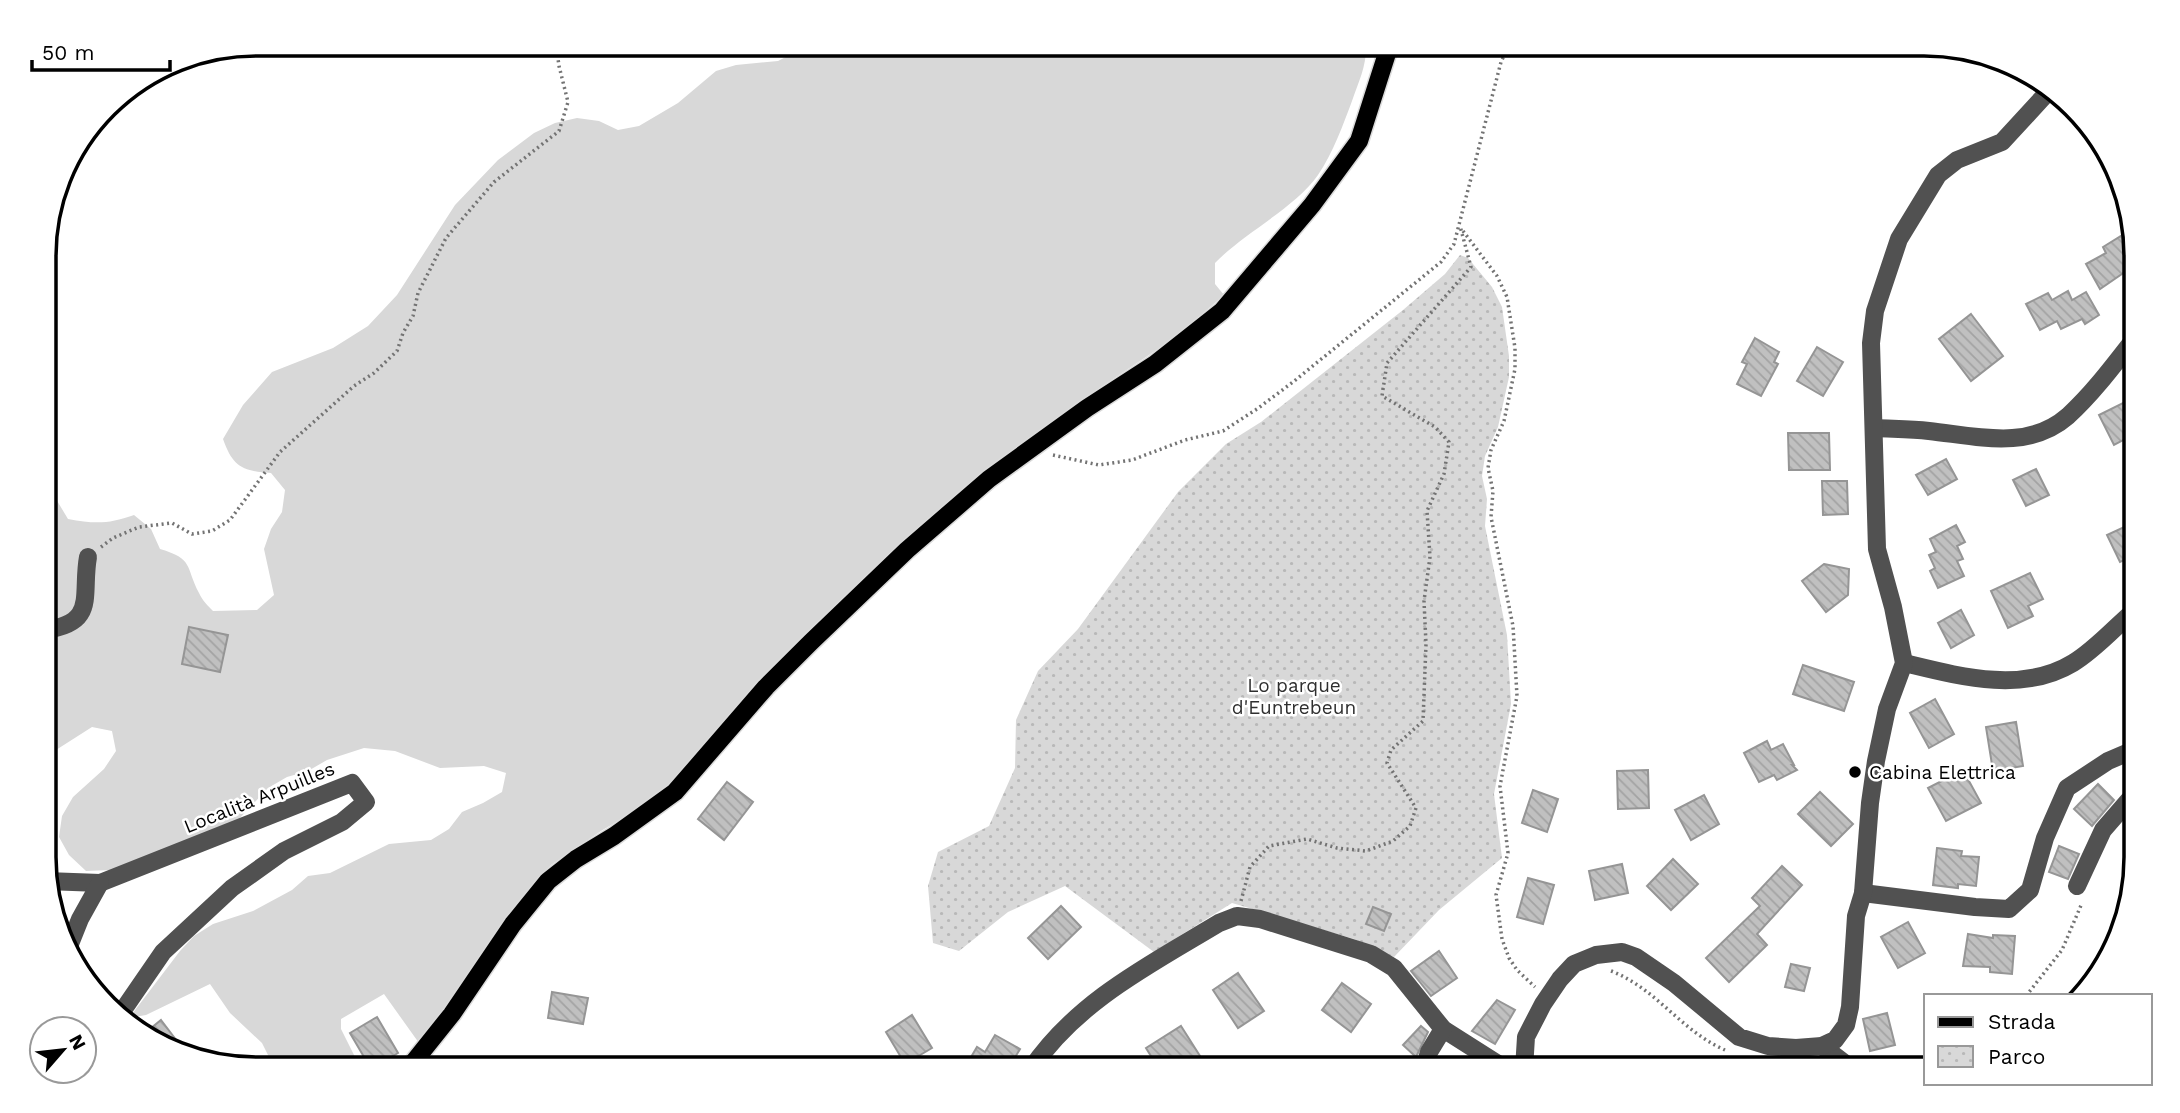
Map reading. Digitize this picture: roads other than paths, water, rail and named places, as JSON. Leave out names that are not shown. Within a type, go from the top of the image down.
[{"type":"main road","points":[[418,1057],[452,1014],[513,924],[548,881],[675,792],[766,687],[811,642],[907,550],[989,479],[1155,363],[1222,312],[1312,205],[1359,141],[1386,56]]},
{"type":"street","points":[[1525,1057],[1527,1037],[1543,1004],[1560,979],[1574,964],[1583,960],[1596,955],[1622,952],[1636,957],[1674,983],[1739,1037],[1768,1046],[1796,1048],[1822,1045],[1835,1040],[1846,1025],[1850,1007],[1856,916],[1863,893],[1876,761],[1887,709],[1904,663],[1893,607],[1877,549],[1871,343],[1875,311],[1899,239],[1938,175],[1957,160],[2002,142],[2044,97]]},
{"type":"street","points":[[1875,428],[1929,431],[1998,440],[2042,433],[2067,417],[2124,352]]},
{"type":"street","points":[[56,629],[81,615],[87,596],[85,574],[88,557]]},
{"type":"street","points":[[1904,663],[1970,679],[2032,679],[2074,662],[2124,620]]},
{"type":"street","points":[[1863,893],[2009,909],[2030,890],[2045,838],[2067,788],[2124,754]]},
{"type":"street","name":"Località Arpuilles","points":[[58,881],[100,883],[352,783],[366,802],[342,822],[284,851],[232,888],[163,952],[125,1007]]},
{"type":"street","points":[[2077,886],[2103,830],[2124,806]]},
{"type":"street","points":[[73,937],[100,883]]},
{"type":"street","points":[[1040,1057],[1083,1011],[1108,991],[1219,923],[1237,916],[1260,919],[1371,954],[1394,968],[1443,1029],[1487,1057]]},
{"type":"street","points":[[1428,1057],[1443,1029]]},
{"type":"street","points":[[1822,1045],[1837,1057]]},
{"type":"place","name":"Cabina Elettrica","points":[[1855,772]]},
{"type":"park label","name":"Lo parque d'Euntrebeun","points":[[1294,696]]}]
